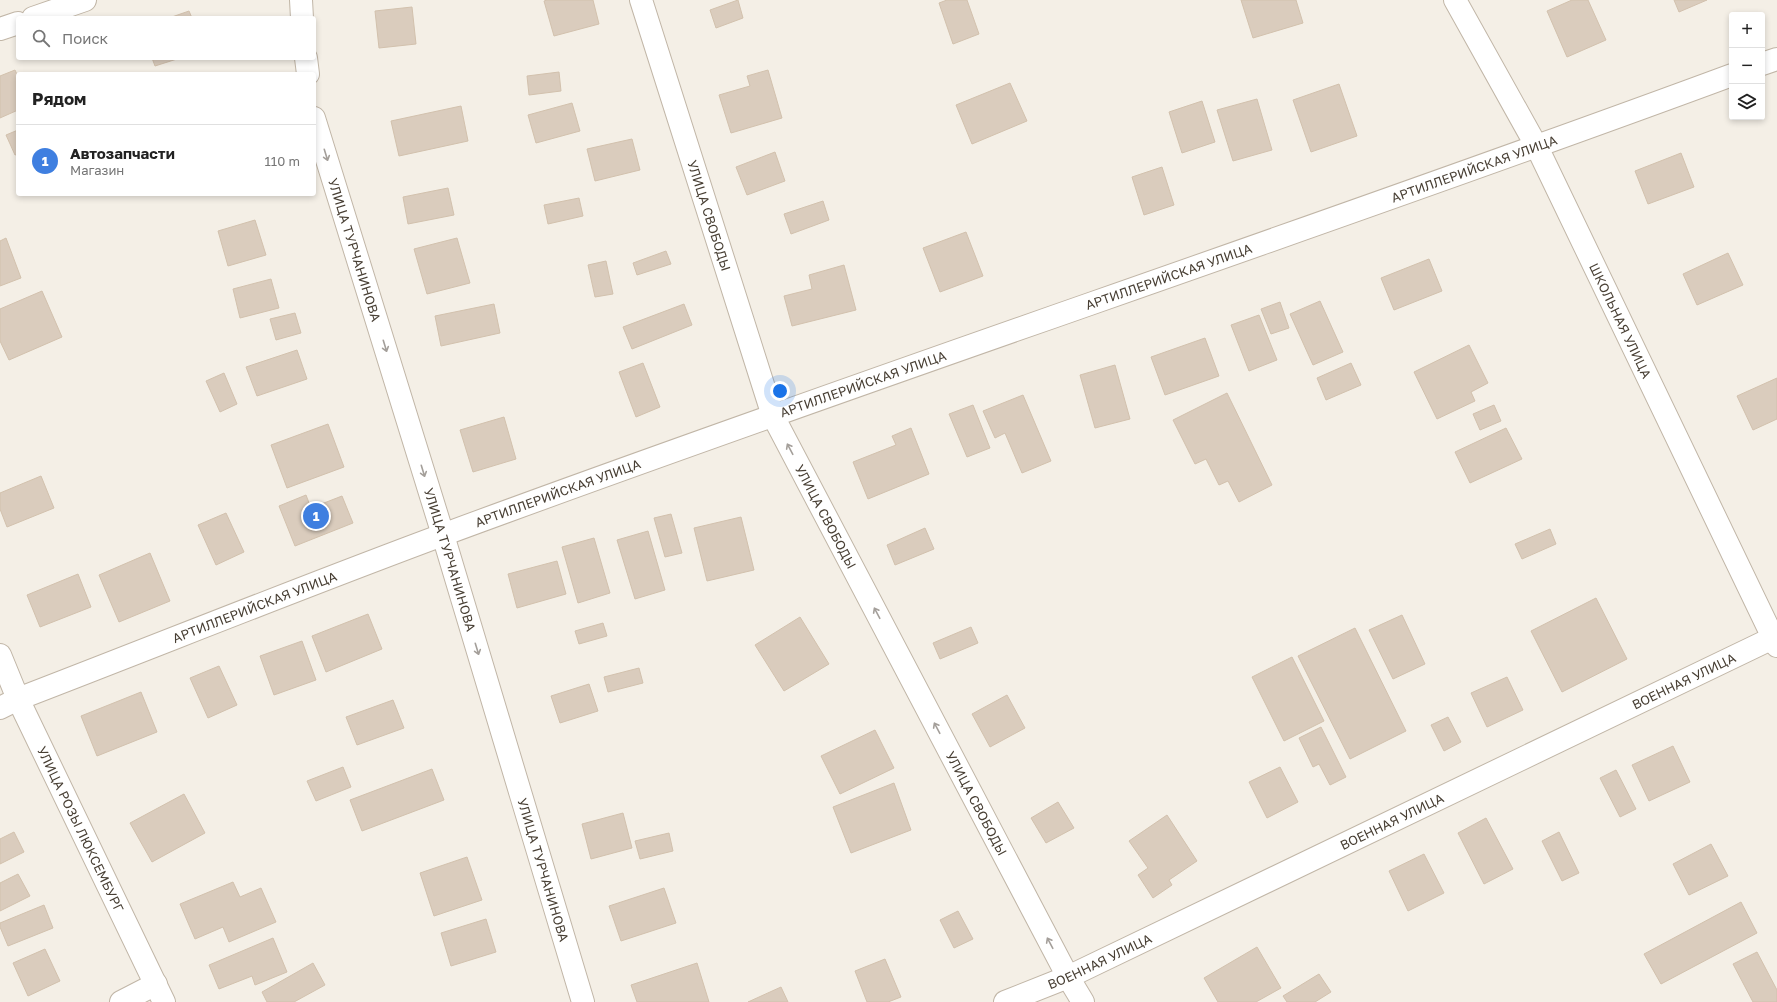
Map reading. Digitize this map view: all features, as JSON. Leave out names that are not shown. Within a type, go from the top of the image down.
[{"type":"street","points":[[39,16],[85,0]]},
{"type":"street","points":[[301,0],[302,16]]},
{"type":"street","name":"УЛИЦА СВОБОДЫ","points":[[641,0],[773,416],[1068,977],[1083,1002]]},
{"type":"street","name":"ШКОЛЬНАЯ УЛИЦА","points":[[1455,0],[1537,147],[1776,640]]},
{"type":"street","points":[[0,29],[16,24]]},
{"type":"street","points":[[1765,63],[1777,59]]},
{"type":"street","points":[[306,60],[308,72]]},
{"type":"street","name":"АРТИЛЛЕРИЙСКАЯ УЛИЦА","points":[[9,704],[443,535],[773,416],[1537,147],[1729,76]]},
{"type":"street","name":"УЛИЦА ТУРЧАНИНОВА","points":[[316,124],[443,535],[583,1002]]},
{"type":"street","name":"ВОЕННАЯ УЛИЦА","points":[[1004,1002],[1068,977],[1776,640]]},
{"type":"street","name":"УЛИЦА РОЗЫ ЛЮКСЕМБУРГ","points":[[0,655],[9,704],[160,993]]},
{"type":"street","points":[[121,1002],[160,993]]},
{"type":"building","points":[[593,0],[599,24],[554,36],[544,1]]},
{"type":"building","points":[[738,0],[743,18],[716,28],[710,10]]},
{"type":"building","points":[[947,0],[967,0],[979,34],[953,44],[939,3]]},
{"type":"building","points":[[1241,0],[1296,0],[1303,23],[1253,38]]},
{"type":"building","points":[[1572,0],[1588,0],[1606,40],[1567,57],[1547,11]]},
{"type":"building","points":[[1674,0],[1707,0],[1679,12]]},
{"type":"building","points":[[412,7],[416,44],[379,48],[375,11]]},
{"type":"building","points":[[189,11],[191,16],[175,16]]},
{"type":"building","points":[[153,60],[174,60],[155,66]]},
{"type":"building","points":[[15,70],[16,72],[16,111],[0,118],[0,76]]},
{"type":"building","points":[[768,70],[782,118],[731,133],[719,95],[750,86],[747,76]]},
{"type":"building","points":[[559,72],[561,91],[529,95],[527,76]]},
{"type":"building","points":[[1010,83],[1027,121],[972,144],[956,105]]},
{"type":"building","points":[[1339,84],[1357,136],[1311,152],[1293,100]]},
{"type":"building","points":[[1257,99],[1272,150],[1233,161],[1217,110]]},
{"type":"building","points":[[1202,101],[1215,142],[1182,153],[1169,112]]},
{"type":"building","points":[[572,103],[580,131],[536,143],[528,115]]},
{"type":"building","points":[[461,106],[468,141],[399,156],[391,121]]},
{"type":"building","points":[[16,131],[16,155],[15,155],[6,135]]},
{"type":"building","points":[[632,139],[640,170],[595,181],[587,149]]},
{"type":"building","points":[[775,152],[785,181],[747,195],[736,167]]},
{"type":"building","points":[[1681,153],[1694,187],[1648,204],[1635,171]]},
{"type":"building","points":[[1162,167],[1174,205],[1144,215],[1132,177]]},
{"type":"building","points":[[448,188],[454,215],[408,224],[403,197]]},
{"type":"building","points":[[579,198],[583,216],[548,224],[544,205]]},
{"type":"building","points":[[823,201],[829,220],[791,234],[784,214]]},
{"type":"building","points":[[255,220],[266,255],[228,266],[218,231]]},
{"type":"building","points":[[966,232],[983,276],[940,292],[923,248]]},
{"type":"building","points":[[6,238],[21,278],[0,286],[0,241]]},
{"type":"building","points":[[457,238],[470,283],[427,294],[414,249]]},
{"type":"building","points":[[666,251],[671,264],[637,275],[633,263]]},
{"type":"building","points":[[1728,253],[1743,285],[1697,305],[1683,274]]},
{"type":"building","points":[[1429,259],[1442,291],[1394,310],[1381,278]]},
{"type":"building","points":[[606,261],[613,294],[595,297],[588,265]]},
{"type":"building","points":[[844,265],[856,310],[792,326],[784,296],[812,289],[809,275]]},
{"type":"building","points":[[271,279],[279,308],[240,318],[233,289]]},
{"type":"building","points":[[42,291],[62,337],[9,360],[0,341],[0,309]]},
{"type":"building","points":[[1320,301],[1343,352],[1313,365],[1290,314]]},
{"type":"building","points":[[1280,302],[1289,328],[1271,334],[1261,309]]},
{"type":"building","points":[[494,304],[500,333],[441,346],[435,316]]},
{"type":"building","points":[[684,304],[692,325],[632,349],[623,327]]},
{"type":"building","points":[[295,313],[301,333],[276,340],[270,319]]},
{"type":"building","points":[[1259,315],[1277,360],[1249,371],[1231,325]]},
{"type":"building","points":[[1205,338],[1219,376],[1165,395],[1151,357]]},
{"type":"building","points":[[1469,345],[1488,383],[1471,392],[1475,401],[1437,419],[1414,372]]},
{"type":"building","points":[[297,350],[307,379],[257,396],[246,367]]},
{"type":"building","points":[[643,363],[660,407],[636,417],[619,372]]},
{"type":"building","points":[[1351,363],[1361,385],[1326,400],[1317,378]]},
{"type":"building","points":[[1115,365],[1130,419],[1095,428],[1080,375]]},
{"type":"building","points":[[224,373],[237,404],[220,412],[206,381]]},
{"type":"building","points":[[1777,378],[1777,419],[1753,430],[1737,396]]},
{"type":"building","points":[[1227,393],[1272,485],[1239,502],[1228,481],[1219,485],[1206,459],[1195,464],[1173,420]]},
{"type":"building","points":[[1023,395],[1051,461],[1022,473],[1005,433],[995,438],[983,411]]},
{"type":"building","points":[[973,405],[990,448],[967,457],[949,414]]},
{"type":"building","points":[[1494,405],[1501,421],[1480,430],[1473,414]]},
{"type":"building","points":[[504,417],[516,459],[473,472],[460,430]]},
{"type":"building","points":[[328,424],[344,467],[287,488],[271,445]]},
{"type":"building","points":[[911,428],[929,474],[868,499],[853,462],[896,445],[892,436]]},
{"type":"building","points":[[1506,428],[1522,459],[1470,483],[1455,452]]},
{"type":"building","points":[[41,476],[54,508],[7,527],[0,509],[0,493]]},
{"type":"building","points":[[306,495],[311,508],[342,496],[353,523],[295,546],[279,506]]},
{"type":"building","points":[[226,513],[244,552],[216,565],[198,525]]},
{"type":"building","points":[[671,514],[682,553],[665,557],[654,518]]},
{"type":"building","points":[[741,517],[754,570],[707,581],[694,528]]},
{"type":"building","points":[[925,528],[934,549],[895,565],[887,545]]},
{"type":"building","points":[[1550,529],[1556,544],[1522,559],[1515,544]]},
{"type":"building","points":[[648,531],[665,590],[635,599],[617,540]]},
{"type":"building","points":[[594,538],[610,593],[578,603],[562,547]]},
{"type":"building","points":[[150,553],[170,601],[119,622],[99,575]]},
{"type":"building","points":[[557,561],[566,594],[517,608],[508,574]]},
{"type":"building","points":[[78,574],[91,607],[40,627],[27,595]]},
{"type":"building","points":[[1596,598],[1627,659],[1562,692],[1531,631]]},
{"type":"building","points":[[368,614],[382,649],[326,672],[312,636]]},
{"type":"building","points":[[1402,615],[1425,664],[1393,679],[1369,630]]},
{"type":"building","points":[[800,617],[829,664],[784,691],[755,645]]},
{"type":"building","points":[[603,623],[607,636],[579,644],[575,631]]},
{"type":"building","points":[[971,627],[978,643],[940,659],[933,643]]},
{"type":"building","points":[[1355,628],[1406,731],[1350,759],[1298,656]]},
{"type":"building","points":[[302,641],[316,680],[274,695],[260,656]]},
{"type":"building","points":[[1292,657],[1324,721],[1284,741],[1252,677]]},
{"type":"building","points":[[219,666],[237,705],[208,718],[190,678]]},
{"type":"building","points":[[639,668],[643,683],[608,692],[604,677]]},
{"type":"building","points":[[1507,677],[1523,710],[1487,727],[1471,693]]},
{"type":"building","points":[[589,684],[598,711],[560,723],[551,696]]},
{"type":"building","points":[[141,692],[157,732],[97,756],[81,716]]},
{"type":"building","points":[[1007,695],[1025,728],[990,747],[972,714]]},
{"type":"building","points":[[393,700],[404,728],[357,745],[346,717]]},
{"type":"building","points":[[1448,717],[1461,742],[1444,751],[1431,725]]},
{"type":"building","points":[[1321,727],[1346,777],[1330,785],[1319,764],[1313,767],[1299,738]]},
{"type":"building","points":[[875,730],[894,768],[840,794],[821,756]]},
{"type":"building","points":[[1673,746],[1690,782],[1649,801],[1632,765]]},
{"type":"building","points":[[343,767],[351,787],[316,801],[307,781]]},
{"type":"building","points":[[1280,767],[1298,802],[1267,818],[1249,782]]},
{"type":"building","points":[[432,769],[444,800],[362,831],[350,800]]},
{"type":"building","points":[[1616,770],[1636,809],[1620,817],[1600,778]]},
{"type":"building","points":[[894,783],[911,830],[851,853],[833,807]]},
{"type":"building","points":[[184,794],[205,833],[152,862],[130,823]]},
{"type":"building","points":[[1058,802],[1074,828],[1046,843],[1031,818]]},
{"type":"building","points":[[623,813],[632,848],[591,859],[582,824]]},
{"type":"building","points":[[1167,815],[1197,861],[1169,880],[1172,885],[1153,898],[1138,875],[1148,868],[1129,841]]},
{"type":"building","points":[[1486,818],[1513,869],[1484,884],[1458,833]]},
{"type":"building","points":[[14,832],[24,852],[0,864],[0,839]]},
{"type":"building","points":[[1559,832],[1579,873],[1562,881],[1542,841]]},
{"type":"building","points":[[669,833],[673,851],[640,859],[635,841]]},
{"type":"building","points":[[1711,844],[1728,876],[1689,895],[1673,864]]},
{"type":"building","points":[[1424,854],[1444,893],[1408,911],[1389,871]]},
{"type":"building","points":[[467,857],[482,900],[434,916],[420,873]]},
{"type":"building","points":[[18,874],[30,896],[0,911],[0,883]]},
{"type":"building","points":[[233,882],[240,897],[261,888],[276,922],[229,942],[223,927],[195,939],[180,904]]},
{"type":"building","points":[[664,888],[676,923],[621,941],[609,906]]},
{"type":"building","points":[[1741,902],[1757,933],[1661,984],[1644,954]]},
{"type":"building","points":[[44,905],[53,928],[8,946],[0,927],[0,923]]},
{"type":"building","points":[[958,911],[973,939],[954,948],[940,920]]},
{"type":"building","points":[[486,919],[496,952],[451,966],[441,933]]},
{"type":"building","points":[[273,938],[287,972],[255,985],[252,976],[219,989],[209,965]]},
{"type":"building","points":[[1257,947],[1281,988],[1256,1002],[1218,1002],[1204,978]]},
{"type":"building","points":[[45,949],[60,981],[28,996],[13,963]]},
{"type":"building","points":[[1757,952],[1777,990],[1777,1002],[1753,1002],[1733,964]]},
{"type":"building","points":[[885,959],[901,997],[888,1002],[867,1002],[855,971]]},
{"type":"building","points":[[313,963],[325,985],[294,1002],[267,1002],[262,992]]},
{"type":"building","points":[[697,963],[709,1002],[637,1002],[631,985]]},
{"type":"building","points":[[1319,974],[1331,992],[1315,1002],[1287,1002],[1283,996]]},
{"type":"building","points":[[781,987],[788,1002],[748,1002]]},
{"type":"place","name":"Автозапчасти","points":[[316,516]]}]
